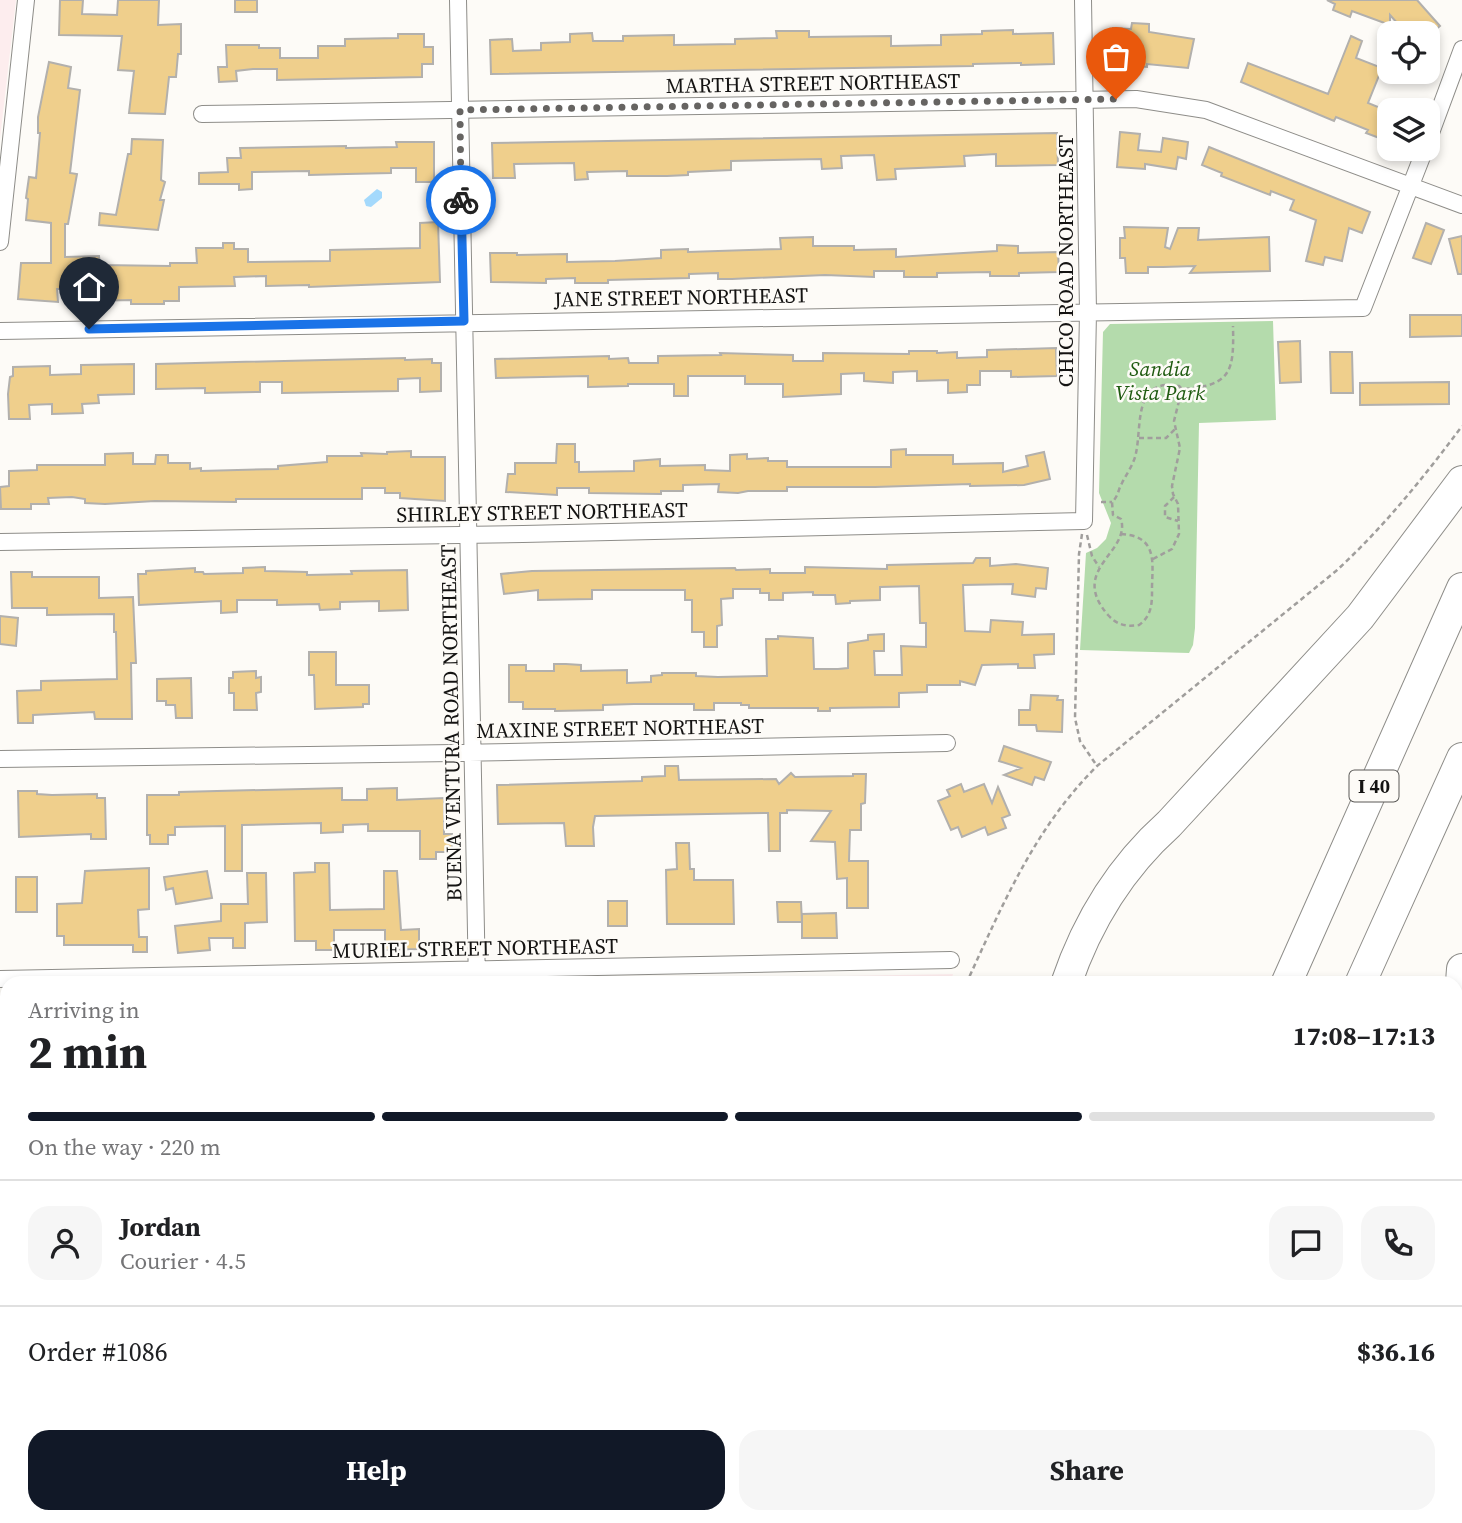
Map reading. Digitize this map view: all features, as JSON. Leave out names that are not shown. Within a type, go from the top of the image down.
[{"type":"highway","points":[[1069,976],[1086,935],[1113,888],[1147,844],[1360,617],[1462,481]]},
{"type":"highway","name":"I 40","points":[[1290,976],[1462,588]]},
{"type":"highway","points":[[1364,976],[1462,758]]},
{"type":"highway","points":[[1060,976],[1090,909],[1098,897],[1113,888]]},
{"type":"highway","points":[[1082,976],[1115,909],[1113,888]]},
{"type":"street","points":[[0,242],[26,0]]},
{"type":"street","name":"BUENA VENTURA ROAD NORTHEAST","points":[[458,0],[477,976]]},
{"type":"street","name":"CHICO ROAD NORTHEAST","points":[[1083,0],[1088,312],[1084,521]]},
{"type":"street","points":[[1440,109],[1462,49]]},
{"type":"street","name":"MARTHA STREET NORTHEAST","points":[[202,114],[1145,100],[1206,110],[1462,205]]},
{"type":"street","points":[[1411,187],[1421,161]]},
{"type":"street","name":"JANE STREET NORTHEAST","points":[[0,331],[464,321],[1363,308],[1411,187]]},
{"type":"street","name":"SHIRLEY STREET NORTHEAST","points":[[0,542],[1084,521]]},
{"type":"street","name":"MAXINE STREET NORTHEAST","points":[[0,759],[947,743]]},
{"type":"street","name":"MURIEL STREET NORTHEAST","points":[[477,976],[951,960]]},
{"type":"path","points":[[1182,390],[1201,387],[1225,377],[1234,355],[1233,326]]},
{"type":"path","points":[[1101,502],[1112,502],[1117,498],[1135,460],[1140,408],[1148,396],[1156,388],[1165,386],[1179,386],[1182,390]]},
{"type":"path","points":[[1153,559],[1169,552],[1179,534],[1178,504],[1174,497],[1172,479],[1180,448],[1174,421],[1182,390]]},
{"type":"path","points":[[970,976],[1025,860],[1057,811],[1097,766],[1336,571],[1416,485],[1462,426]]},
{"type":"path","points":[[1139,438],[1166,438],[1175,429]]},
{"type":"path","points":[[1174,497],[1165,506],[1165,517],[1178,520]]},
{"type":"path","points":[[1112,502],[1112,515],[1121,519],[1123,526],[1121,534],[1119,542],[1099,568],[1096,582],[1098,600],[1113,619],[1123,625],[1132,626],[1144,622],[1152,605],[1153,559],[1144,541],[1132,535],[1121,534]]},
{"type":"path","points":[[1084,521],[1092,556],[1099,568]]},
{"type":"path","points":[[1084,521],[1079,554],[1075,718],[1080,741],[1097,766]]},
{"type":"path","points":[[1113,619],[1116,614]]},
{"type":"shaded area","points":[[0,0],[16,0],[0,139]]},
{"type":"shaded area","points":[[953,974],[952,976],[842,976]]},
{"type":"green space","name":"Sandia Vista Park","points":[[1273,321],[1276,420],[1199,423],[1195,628],[1189,653],[1080,650],[1086,553],[1097,548],[1106,539],[1111,523],[1099,493],[1103,332],[1110,324]]},
{"type":"water","points":[[377,189],[382,192],[382,198],[371,207],[366,206],[364,200]]},
{"type":"building","points":[[60,0],[83,0],[82,14],[117,15],[118,0],[159,0],[158,25],[181,24],[181,54],[178,54],[176,77],[169,77],[165,114],[129,113],[134,71],[118,70],[122,36],[59,35]]},
{"type":"building","points":[[235,0],[257,0],[257,12],[235,12]]},
{"type":"building","points":[[1327,0],[1417,0],[1436,21],[1395,21],[1390,15],[1390,21],[1379,21],[1352,11],[1350,17],[1333,10],[1335,4]]},
{"type":"building","points":[[1132,23],[1149,24],[1149,32],[1194,39],[1188,68],[1147,64],[1147,67],[1135,66],[1136,50],[1112,48],[1113,28],[1131,29]]},
{"type":"building","points":[[1013,30],[1013,34],[1053,33],[1054,64],[491,74],[490,40],[512,39],[513,51],[541,50],[541,43],[570,42],[570,34],[592,33],[593,41],[623,41],[623,36],[674,35],[674,45],[735,44],[735,39],[777,38],[776,31],[809,31],[809,37],[891,36],[891,46],[941,45],[941,35]]},
{"type":"building","points":[[398,34],[424,34],[424,47],[433,47],[433,64],[422,64],[422,77],[277,80],[277,69],[253,69],[236,71],[237,81],[219,82],[218,67],[227,67],[226,45],[280,48],[280,58],[318,58],[318,46],[345,46],[345,39],[398,38]]},
{"type":"building","points":[[1351,36],[1362,41],[1356,58],[1377,66],[1377,80],[1368,103],[1377,107],[1377,137],[1366,133],[1368,130],[1336,117],[1334,121],[1241,82],[1248,63],[1328,94]]},
{"type":"building","points":[[49,62],[71,67],[68,88],[80,90],[70,173],[77,174],[68,224],[65,224],[65,257],[99,256],[100,265],[170,266],[170,263],[197,263],[196,248],[223,248],[223,243],[234,243],[234,249],[248,249],[248,262],[330,261],[330,250],[420,248],[420,223],[438,222],[440,282],[266,286],[266,276],[234,277],[235,286],[179,287],[179,301],[164,301],[164,304],[131,304],[131,300],[90,301],[90,289],[57,289],[58,302],[18,299],[21,263],[51,263],[51,223],[26,220],[29,177],[36,178],[40,133],[38,117]]},
{"type":"building","points":[[1120,132],[1140,134],[1138,150],[1161,152],[1163,138],[1188,142],[1186,159],[1178,157],[1176,169],[1145,164],[1145,169],[1117,167]]},
{"type":"building","points":[[1057,133],[1058,165],[996,166],[996,154],[964,156],[965,166],[895,169],[896,179],[877,180],[874,155],[841,156],[842,168],[822,169],[821,159],[731,161],[731,170],[667,176],[627,176],[627,171],[587,172],[588,179],[575,180],[574,163],[514,164],[515,178],[493,178],[492,143]]},
{"type":"building","points":[[132,139],[163,140],[161,180],[165,182],[160,200],[164,200],[158,230],[99,225],[100,213],[116,215],[128,154],[131,154]]},
{"type":"building","points":[[396,142],[434,142],[434,182],[416,182],[416,168],[391,168],[391,173],[309,175],[309,171],[252,172],[252,189],[239,190],[239,184],[199,184],[199,173],[228,172],[227,158],[241,158],[240,148],[397,147]]},
{"type":"building","points":[[1209,147],[1370,212],[1362,233],[1349,228],[1342,261],[1325,257],[1323,265],[1306,261],[1316,220],[1290,210],[1294,200],[1271,191],[1270,195],[1221,176],[1222,173],[1202,165]]},
{"type":"building","points":[[1426,223],[1444,230],[1431,264],[1413,258]]},
{"type":"building","points":[[1124,227],[1168,228],[1165,247],[1170,249],[1178,228],[1199,228],[1198,240],[1269,237],[1270,271],[1190,273],[1195,266],[1148,267],[1148,273],[1126,273],[1125,258],[1120,258],[1120,238],[1125,238]]},
{"type":"building","points":[[1462,236],[1462,274],[1458,274],[1449,239]]},
{"type":"building","points":[[813,237],[813,246],[854,246],[854,250],[896,249],[896,257],[997,251],[997,245],[1018,246],[1018,253],[1058,252],[1059,272],[1019,273],[1019,276],[990,276],[990,272],[937,273],[937,277],[904,277],[904,271],[874,271],[874,277],[825,275],[732,279],[718,279],[718,273],[689,274],[689,278],[608,280],[608,283],[575,283],[575,278],[546,279],[546,283],[491,282],[490,253],[567,254],[567,262],[615,261],[661,258],[661,250],[688,249],[688,252],[781,249],[780,238]]},
{"type":"building","points":[[1410,315],[1462,315],[1462,336],[1410,337]]},
{"type":"building","points":[[1300,341],[1301,382],[1280,383],[1278,342]]},
{"type":"building","points":[[1056,348],[1057,376],[1011,377],[1011,371],[980,371],[980,385],[967,385],[967,392],[948,393],[948,380],[917,381],[917,371],[893,372],[893,383],[864,381],[864,373],[841,374],[841,394],[783,397],[783,384],[745,384],[745,376],[688,376],[688,396],[674,396],[674,384],[588,387],[588,376],[496,378],[495,359],[609,356],[609,359],[628,358],[629,363],[658,363],[658,356],[721,355],[720,353],[793,355],[793,361],[823,361],[823,353],[909,354],[909,351],[937,351],[957,352],[957,358],[987,357],[987,350]]},
{"type":"building","points":[[1330,352],[1352,352],[1353,393],[1331,393]]},
{"type":"building","points":[[432,359],[432,363],[441,363],[441,391],[420,392],[420,378],[398,379],[398,391],[282,393],[282,382],[260,382],[260,392],[205,393],[205,388],[156,389],[156,364]]},
{"type":"building","points":[[134,364],[134,394],[98,395],[99,403],[82,404],[83,413],[52,414],[52,404],[29,405],[30,419],[9,419],[8,394],[13,367],[50,366],[50,375],[81,374],[81,365]]},
{"type":"building","points":[[1449,382],[1449,404],[1360,405],[1360,383]]},
{"type":"building","points":[[557,444],[575,444],[575,462],[579,462],[579,472],[634,471],[634,461],[660,459],[660,466],[705,465],[705,470],[730,471],[730,455],[747,454],[747,459],[787,461],[787,467],[891,467],[891,450],[906,449],[906,455],[953,455],[953,464],[1003,463],[1003,472],[1028,466],[1026,456],[1044,452],[1050,479],[1024,485],[787,487],[787,491],[738,493],[718,492],[719,484],[683,485],[683,491],[661,491],[661,494],[589,493],[589,488],[557,488],[557,495],[506,492],[508,474],[515,474],[515,463],[556,463]]},
{"type":"building","points":[[411,451],[411,457],[445,457],[445,501],[400,498],[400,493],[385,493],[385,488],[362,488],[362,499],[236,499],[236,502],[155,501],[105,504],[85,503],[85,499],[72,497],[48,498],[49,504],[31,504],[31,509],[1,509],[0,487],[9,486],[9,471],[37,470],[37,465],[105,465],[105,454],[133,453],[133,464],[155,464],[156,455],[168,455],[168,463],[190,463],[190,469],[201,468],[201,471],[278,469],[278,466],[327,462],[327,456]]},
{"type":"building","points":[[976,558],[990,558],[990,566],[1016,564],[1048,568],[1046,589],[1036,588],[1035,597],[1012,594],[1013,584],[963,585],[965,631],[990,632],[991,620],[1023,622],[1022,635],[1054,634],[1054,654],[1034,655],[1035,668],[1018,668],[1018,664],[982,665],[975,685],[960,681],[960,685],[927,685],[927,692],[899,693],[899,707],[830,708],[830,711],[818,711],[818,708],[749,708],[749,705],[741,703],[714,703],[714,710],[694,710],[694,704],[634,704],[603,705],[603,710],[555,711],[523,709],[523,702],[509,702],[509,665],[526,665],[526,671],[554,671],[554,664],[581,665],[581,671],[627,670],[627,683],[651,682],[651,676],[662,673],[696,673],[696,676],[718,677],[767,676],[766,639],[778,639],[778,636],[813,638],[814,669],[838,669],[848,668],[848,643],[868,640],[868,635],[884,634],[884,651],[874,651],[875,675],[902,675],[901,646],[926,647],[926,623],[920,623],[919,586],[880,587],[880,600],[836,604],[835,595],[813,595],[813,592],[783,593],[783,600],[769,600],[769,593],[760,593],[760,589],[733,589],[733,598],[721,599],[722,625],[717,626],[717,647],[704,647],[704,632],[692,632],[692,600],[685,600],[685,590],[592,590],[592,599],[538,600],[538,590],[504,594],[501,574],[532,571],[735,568],[770,569],[770,573],[805,573],[805,567],[887,569],[887,565],[973,563]]},
{"type":"building","points":[[265,567],[265,571],[307,572],[307,575],[407,570],[408,610],[379,611],[379,601],[340,602],[340,609],[320,610],[319,604],[277,605],[277,600],[237,600],[237,612],[221,613],[221,601],[139,605],[138,574],[146,574],[146,571],[195,568],[195,572],[204,574],[243,573],[243,568]]},
{"type":"building","points":[[11,572],[32,572],[32,577],[99,577],[99,598],[133,597],[136,663],[131,663],[132,719],[95,719],[94,712],[33,715],[33,723],[18,723],[17,691],[41,690],[41,681],[117,679],[116,632],[114,614],[47,615],[47,608],[12,608]]},
{"type":"building","points":[[0,616],[18,618],[16,646],[0,644]]},
{"type":"building","points":[[309,652],[336,652],[336,685],[369,685],[369,704],[363,704],[363,707],[315,709],[314,675],[309,675]]},
{"type":"building","points":[[256,671],[256,678],[261,677],[261,692],[256,693],[257,710],[234,710],[234,693],[229,693],[229,678],[233,678],[233,672]]},
{"type":"building","points":[[191,678],[192,718],[176,718],[175,705],[157,701],[157,679]]},
{"type":"building","points":[[1031,695],[1058,696],[1057,700],[1063,700],[1062,732],[1037,731],[1036,725],[1019,725],[1019,710],[1030,710]]},
{"type":"building","points":[[1004,746],[1051,762],[1044,780],[1035,777],[1032,785],[1004,775],[1021,768],[999,761]]},
{"type":"building","points":[[665,766],[678,766],[679,780],[776,779],[779,784],[791,773],[795,777],[866,774],[865,803],[861,804],[861,830],[850,830],[849,861],[868,861],[868,908],[847,908],[847,878],[837,879],[835,842],[811,841],[831,811],[787,810],[787,813],[780,813],[780,851],[769,851],[768,813],[595,816],[594,846],[566,846],[564,823],[498,824],[497,785],[642,781],[642,777],[665,776]]},
{"type":"building","points":[[961,784],[964,792],[984,784],[992,803],[998,787],[1010,815],[1002,818],[1006,828],[988,835],[985,827],[962,837],[958,827],[951,830],[938,801],[950,796],[947,790]]},
{"type":"building","points":[[342,788],[342,800],[367,800],[367,789],[397,788],[397,800],[444,798],[444,834],[452,834],[452,852],[436,852],[436,859],[420,859],[420,831],[368,831],[368,824],[343,825],[343,832],[321,833],[321,823],[242,825],[242,871],[225,871],[225,826],[175,827],[175,835],[168,835],[168,844],[150,844],[150,835],[147,835],[147,795]]},
{"type":"building","points":[[18,791],[37,791],[37,794],[52,795],[97,794],[97,798],[105,798],[106,839],[91,839],[91,834],[19,837]]},
{"type":"building","points":[[676,843],[689,843],[690,869],[694,869],[694,880],[733,880],[734,924],[667,924],[666,870],[677,869]]},
{"type":"building","points":[[315,863],[329,863],[330,910],[384,909],[384,871],[397,871],[401,930],[419,929],[419,949],[385,950],[385,930],[334,930],[334,950],[316,950],[316,941],[295,941],[294,873],[315,872]]},
{"type":"building","points":[[149,868],[149,909],[138,910],[139,937],[147,937],[147,952],[133,952],[133,945],[64,945],[64,936],[57,936],[57,904],[82,903],[85,871]]},
{"type":"building","points":[[207,871],[212,898],[176,904],[173,888],[166,890],[164,877]]},
{"type":"building","points":[[247,873],[266,873],[267,922],[245,923],[245,948],[233,948],[233,938],[209,938],[210,950],[178,953],[175,926],[221,921],[221,904],[248,904]]},
{"type":"building","points":[[16,877],[37,877],[37,912],[16,912]]},
{"type":"building","points":[[608,901],[627,901],[627,926],[608,926]]},
{"type":"building","points":[[777,902],[801,902],[802,922],[778,922]]},
{"type":"building","points":[[836,913],[837,938],[802,938],[802,914]]},
{"type":"way so far","points":[[461,200],[460,110],[1116,99]]},
{"type":"route","points":[[89,329],[464,321],[461,200]]}]
